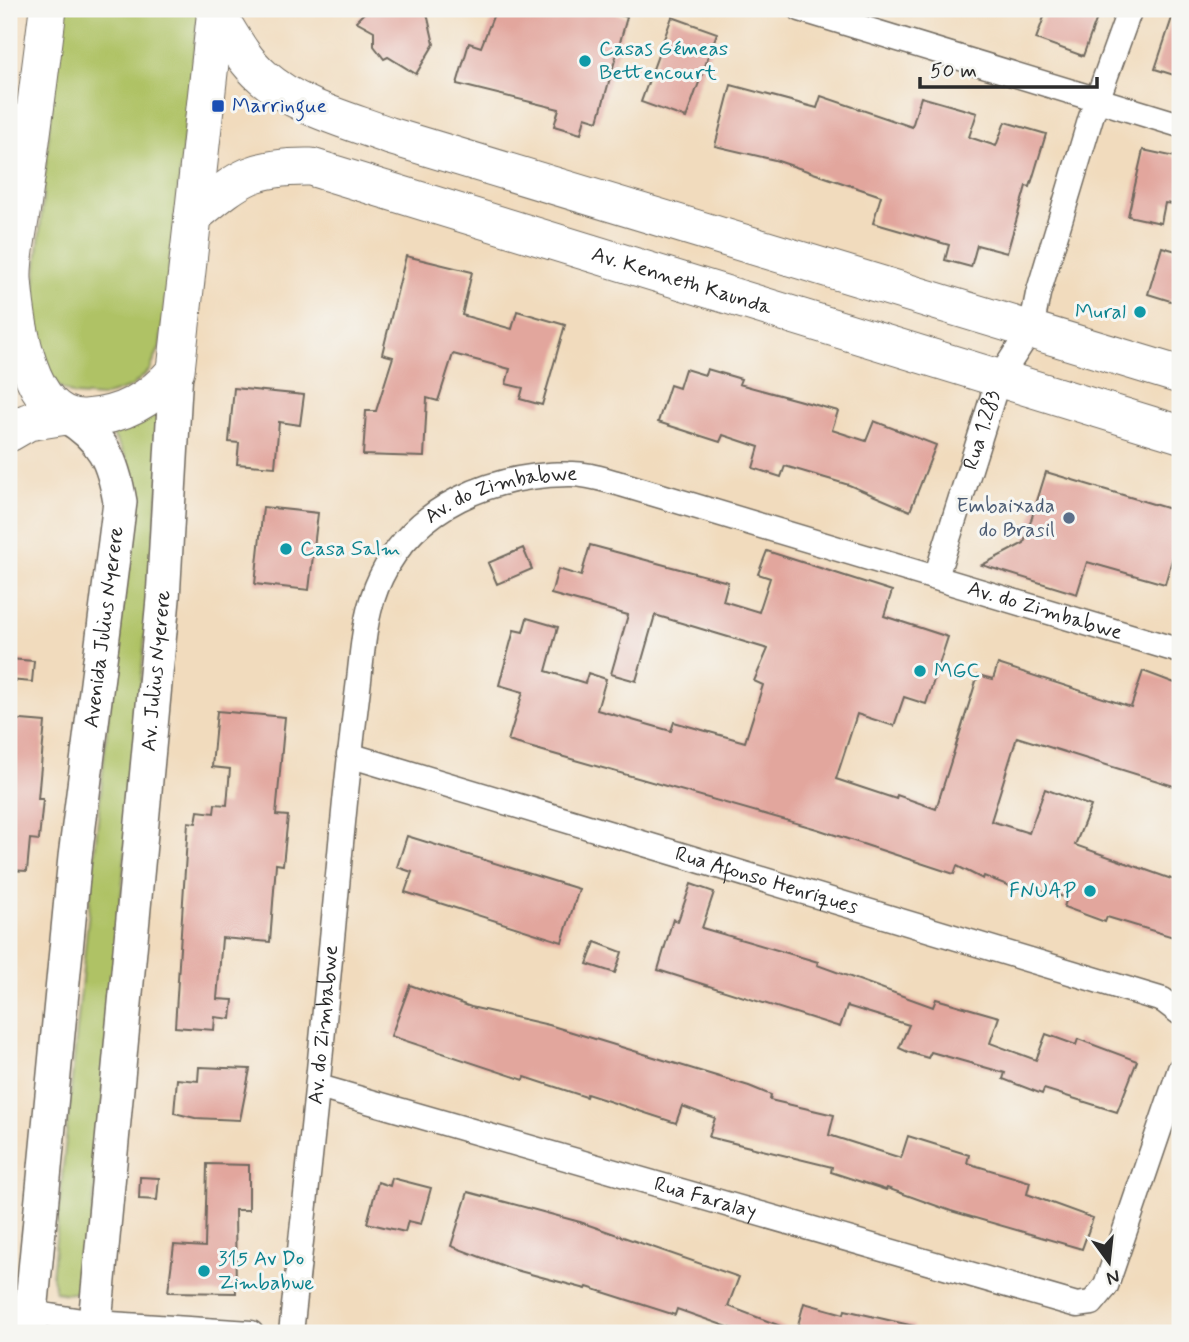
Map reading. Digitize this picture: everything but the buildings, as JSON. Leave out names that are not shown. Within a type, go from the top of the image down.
[{"type":"main road","points":[[48,9],[11,284],[30,371],[40,392],[66,416]]},
{"type":"main road","points":[[216,10],[242,54],[262,76],[287,95],[390,136],[1180,375]]},
{"type":"main road","name":"Av. Julius Nyerere","points":[[95,1328],[163,599],[176,370],[216,10]]},
{"type":"main road","name":"Av. Kenneth Kaunda","points":[[193,216],[246,175],[277,166],[311,167],[1180,434]]},
{"type":"main road","points":[[9,433],[28,422],[66,416],[84,419],[137,406],[160,390],[176,370]]},
{"type":"main road","name":"Avenida Julius Nyerere","points":[[30,1323],[75,857],[120,502],[114,467],[96,438],[66,416]]},
{"type":"street","points":[[800,9],[1180,125]]},
{"type":"street","points":[[1031,330],[1042,281],[1091,117],[1130,9]]},
{"type":"street","name":"Rua 1.283","points":[[936,577],[998,380],[1031,330]]},
{"type":"street","name":"Av. do Zimbabwe","points":[[291,1333],[319,1087],[349,755],[368,610],[381,576],[410,535],[438,509],[468,492],[510,480],[572,473],[621,484],[1180,651]]},
{"type":"street","name":"Rua Afonso Henriques","points":[[349,755],[1163,1000],[1180,1013]]},
{"type":"street","name":"Rua Faralay","points":[[319,1087],[1077,1305],[1092,1303],[1106,1286],[1180,1069]]},
{"type":"street","points":[[30,1323],[251,1333]]},
{"type":"green space","points":[[60,9],[199,9],[160,347],[150,370],[131,387],[101,397],[74,395],[55,384],[31,330]]},
{"type":"green space","points":[[166,405],[86,1286],[75,1292],[56,1292],[52,1278],[132,480],[126,458],[107,425]]},
{"type":"place","name":"Casas Gémeas Bettencourt","points":[[585,61]]},
{"type":"place","name":"Marringue","points":[[218,106]]},
{"type":"place","name":"Mural","points":[[1140,312]]},
{"type":"place","name":"Embaixada do Brasil","points":[[1069,518]]},
{"type":"place","name":"Casa Salm","points":[[286,549]]},
{"type":"place","name":"MGC","points":[[920,671]]},
{"type":"place","name":"FNUAP","points":[[1090,891]]},
{"type":"place","name":"315 Av Do Zimbabwe","points":[[204,1271]]}]
